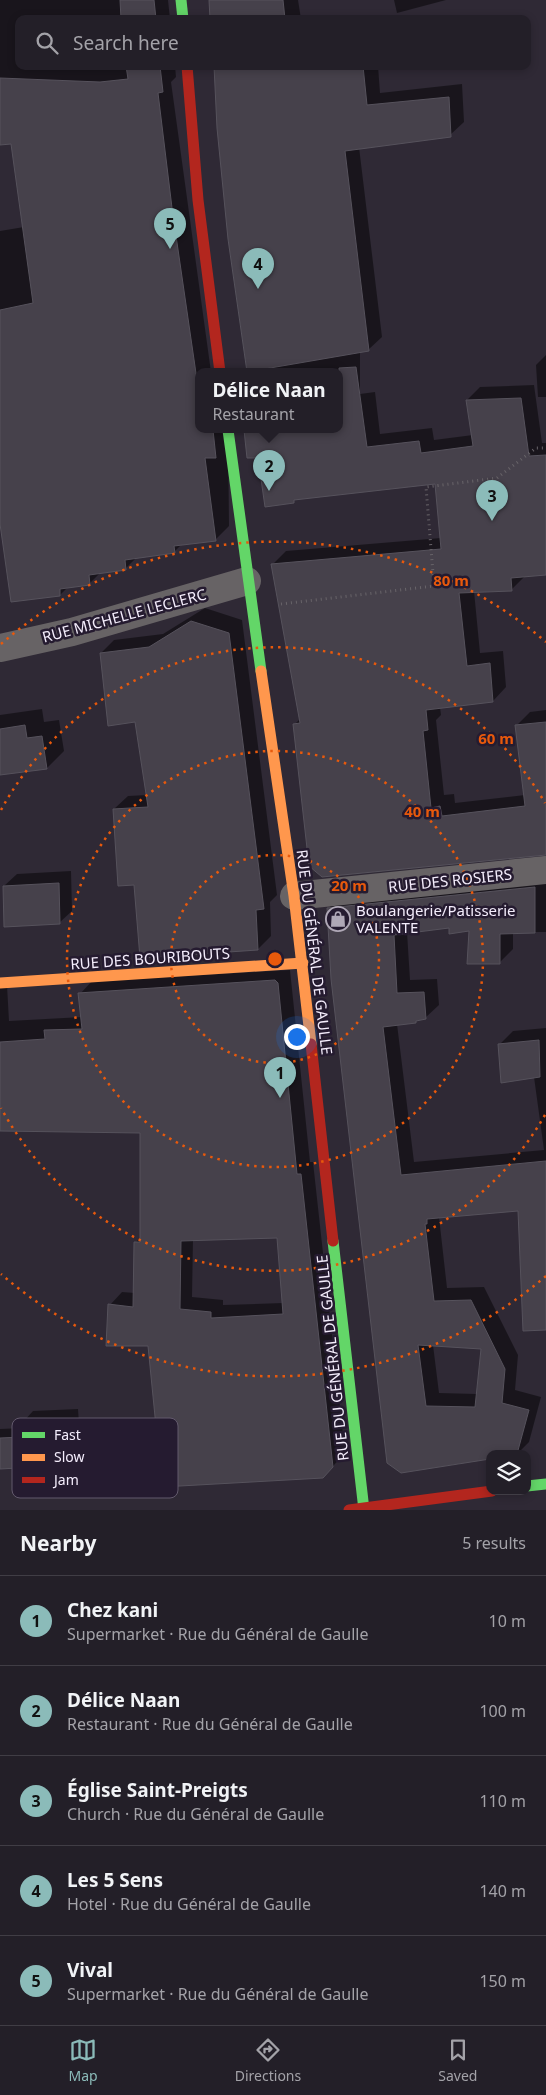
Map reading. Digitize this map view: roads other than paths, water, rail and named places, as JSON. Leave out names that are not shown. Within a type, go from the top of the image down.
[{"type":"main road","points":[[182,0],[183,15]]},
{"type":"main road","points":[[186,70],[198,200],[219,368]]},
{"type":"main road","name":"RUE DU GÉNÉRAL DE GAULLE","points":[[228,433],[249,594],[303,963],[364,1509]]},
{"type":"main road","name":"RUE DES BOURIBOUTS","points":[[0,983],[303,963]]},
{"type":"main road","points":[[531,1486],[546,1484]]},
{"type":"main road","points":[[349,1510],[486,1492]]},
{"type":"street","name":"RUE MICHELLE LECLERC","points":[[0,648],[249,594]]},
{"type":"street","name":"RUE DES ROSIERS","points":[[294,896],[546,870]]},
{"type":"place","name":"Vival","points":[[170,249]]},
{"type":"place","name":"Les 5 Sens","points":[[258,289]]},
{"type":"place","name":"Délice Naan","points":[[269,491]]},
{"type":"place","name":"Église Saint-Preigts","points":[[492,521]]},
{"type":"place","name":"Boulangerie/Patisserie VALENTE","points":[[338,919]]},
{"type":"place","name":"Chez kani","points":[[280,1098]]}]
